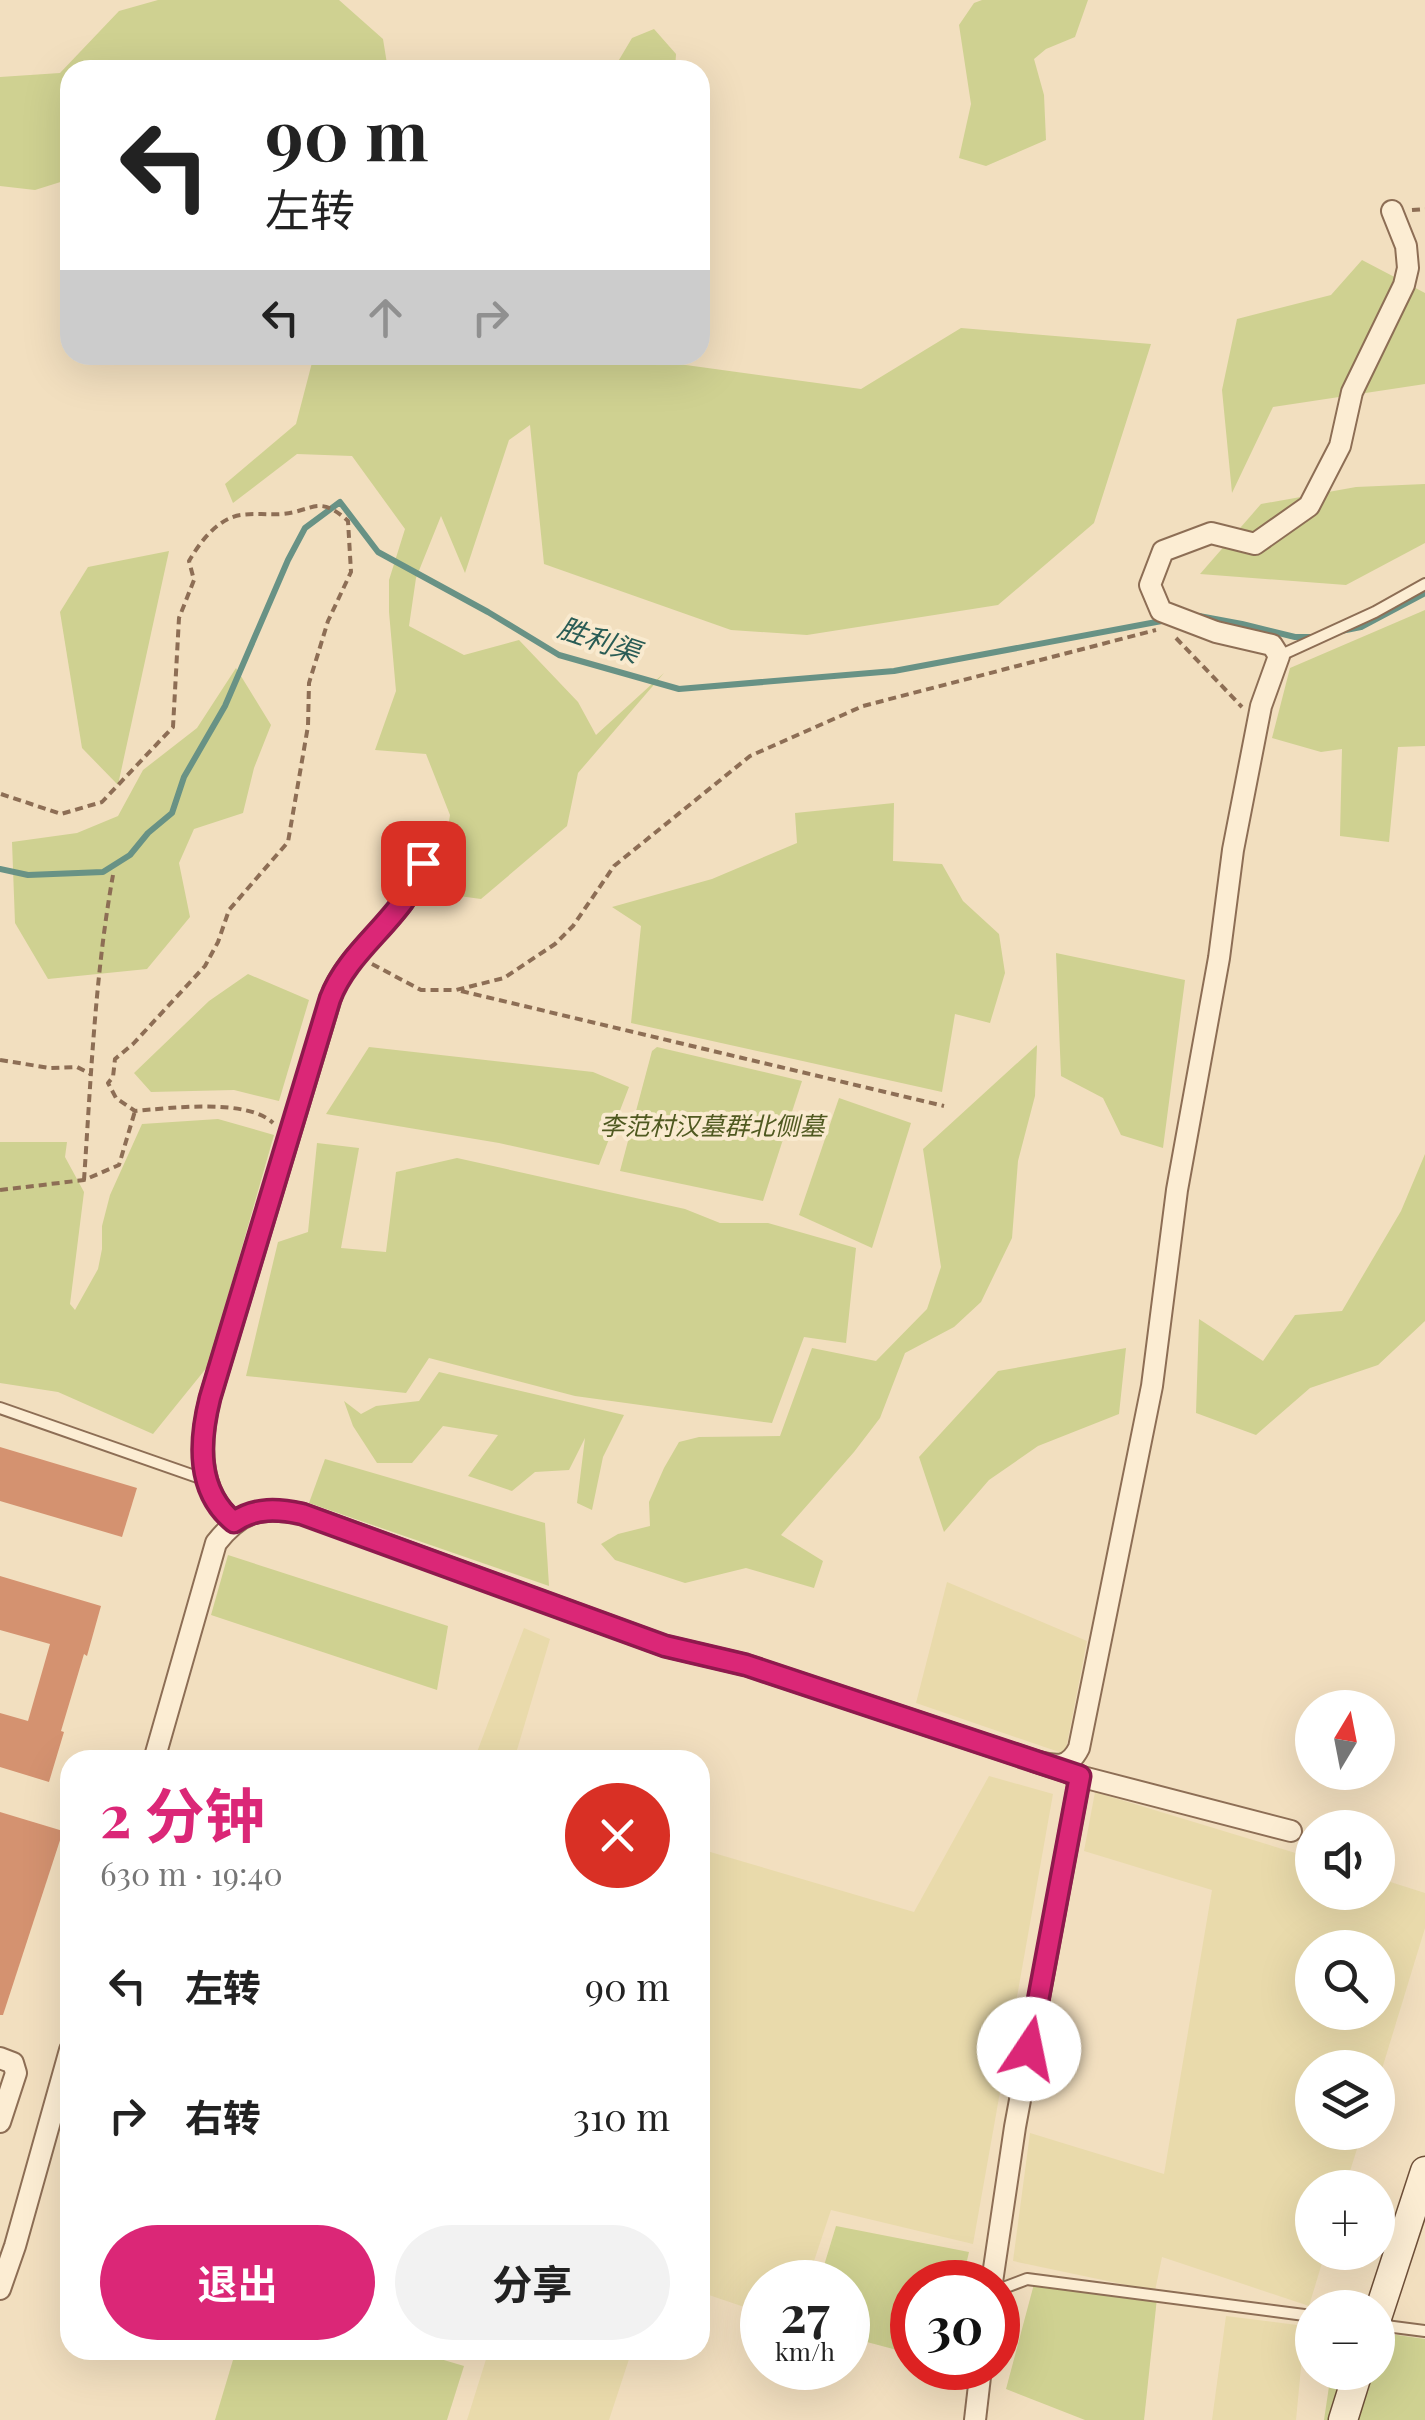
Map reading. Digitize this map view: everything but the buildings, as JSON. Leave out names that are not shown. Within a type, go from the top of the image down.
[{"type":"street","points":[[1034,1761],[1064,1764],[1079,1748],[1152,1386],[1176,1190],[1219,958],[1233,850],[1262,706],[1279,656],[1272,645],[1216,632],[1160,611],[1150,584],[1163,551],[1211,533],[1255,544],[1309,506],[1340,446],[1352,392],[1404,285],[1408,254],[1392,211]]},
{"type":"street","points":[[234,1522],[218,1506],[206,1480],[203,1444],[210,1398],[333,991],[345,970],[402,906],[423,863]]},
{"type":"street","points":[[157,1750],[216,1543],[242,1516],[279,1510],[302,1514],[665,1646],[746,1665],[1080,1776],[1291,1831]]},
{"type":"street","points":[[995,2260],[1015,2127],[1080,1776]]},
{"type":"street","points":[[0,2058],[13,2063],[16,2073],[0,2122]]},
{"type":"street","points":[[0,2289],[60,2086]]},
{"type":"street","points":[[1386,2290],[1425,2171]]},
{"type":"street","points":[[974,2420],[978,2390]]},
{"type":"street","points":[[1342,2420],[1352,2390]]},
{"type":"lane","points":[[1279,656],[1425,584]]},
{"type":"lane","points":[[0,1408],[206,1480]]},
{"type":"lane","points":[[1020,2282],[1027,2279],[1295,2314]]},
{"type":"lane","points":[[1395,2327],[1425,2331]]},
{"type":"path","points":[[1,794],[61,814],[102,802],[173,727],[179,618],[194,580],[189,560],[204,536],[236,515],[286,514],[321,506],[334,508],[348,521],[352,572],[328,621],[308,683],[308,726],[288,842],[229,910],[205,966],[133,1044],[115,1058],[108,1083],[116,1098],[135,1111],[190,1106],[247,1110],[265,1116],[287,1139]]},
{"type":"path","points":[[456,990],[504,978],[555,944],[573,926],[614,866],[750,756],[863,706],[1164,628],[1214,677],[1257,728]]},
{"type":"path","points":[[84,1180],[91,1074],[113,875]]},
{"type":"path","points":[[364,948],[367,961],[421,990],[456,990],[944,1106]]},
{"type":"path","points":[[0,1060],[50,1068],[77,1067],[91,1074]]},
{"type":"path","points":[[0,1190],[84,1180],[120,1165],[135,1111]]},
{"type":"shaded area","points":[[947,1582],[1087,1641],[1065,1754],[916,1703]]},
{"type":"shaded area","points":[[524,1628],[550,1639],[517,1750],[478,1750]]},
{"type":"shaded area","points":[[989,1776],[1053,1794],[973,2244],[831,2210],[814,2260],[740,2260],[740,2306],[710,2295],[710,1852],[914,1912]]},
{"type":"shaded area","points":[[1095,1792],[1295,1853],[1295,1910],[1395,1910],[1395,1883],[1425,1893],[1425,1928],[1395,2026],[1395,1930],[1295,1930],[1295,2030],[1394,2030],[1388,2050],[1295,2050],[1295,2150],[1357,2150],[1350,2170],[1295,2170],[1295,2270],[1320,2270],[1314,2290],[1295,2290],[1295,2301],[1162,2257],[1155,2291],[1013,2260],[1030,2133],[1164,2174],[1212,1890],[1084,1851]]},
{"type":"shaded area","points":[[1226,2316],[1295,2325],[1295,2390],[1299,2390],[1296,2420],[1212,2420]]},
{"type":"shaded area","points":[[486,2360],[629,2360],[609,2420],[467,2420]]},
{"type":"green space","points":[[158,0],[339,0],[383,39],[386,60],[72,60],[119,11]]},
{"type":"green space","points":[[1088,0],[1075,37],[1046,49],[1034,59],[1044,95],[1046,140],[986,166],[959,158],[971,104],[959,25],[974,3]]},
{"type":"green space","points":[[654,29],[676,54],[676,60],[619,60],[632,38]]},
{"type":"green space","points":[[60,73],[60,182],[35,190],[0,186],[0,77]]},
{"type":"green space","points":[[1362,260],[1425,293],[1425,384],[1273,407],[1232,493],[1222,390],[1237,319],[1331,295]]},
{"type":"green space","points":[[961,328],[1151,344],[1094,523],[998,605],[807,635],[731,630],[544,564],[530,425],[509,440],[465,573],[441,516],[416,578],[409,626],[464,655],[519,640],[578,702],[596,735],[664,673],[578,773],[567,826],[481,899],[437,893],[450,815],[426,754],[375,750],[396,691],[389,580],[405,529],[352,456],[297,454],[233,503],[225,484],[296,424],[311,365],[686,365],[861,389]]},
{"type":"green space","points":[[1425,484],[1425,543],[1346,585],[1200,574],[1261,504],[1356,487]]},
{"type":"green space","points":[[169,551],[118,785],[82,748],[60,612],[88,567]]},
{"type":"green space","points":[[1425,610],[1425,746],[1398,747],[1389,842],[1340,836],[1342,749],[1321,752],[1272,738],[1290,668]]},
{"type":"green space","points":[[236,668],[271,725],[254,768],[243,813],[194,829],[179,863],[190,917],[147,969],[48,979],[15,923],[12,842],[77,833],[118,816],[143,770],[197,728]]},
{"type":"green space","points":[[894,803],[893,861],[942,864],[963,901],[999,934],[1005,973],[990,1023],[955,1014],[942,1092],[631,1023],[641,926],[612,907],[712,879],[797,843],[795,813]]},
{"type":"green space","points":[[1056,953],[1185,980],[1163,1148],[1121,1135],[1103,1098],[1061,1076]]},
{"type":"green space","points":[[248,974],[309,1000],[279,1101],[234,1090],[151,1092],[134,1073],[209,1001]]},
{"type":"green space","points":[[1037,1045],[1035,1096],[1018,1161],[1012,1238],[981,1302],[954,1327],[905,1353],[880,1418],[781,1535],[823,1561],[814,1588],[746,1568],[685,1583],[615,1560],[601,1544],[618,1534],[650,1526],[649,1502],[679,1442],[699,1437],[780,1436],[812,1348],[876,1361],[927,1309],[941,1267],[923,1149]]},
{"type":"green space","points":[[369,1047],[593,1072],[629,1087],[599,1165],[499,1143],[326,1114]]},
{"type":"green space","name":"李范村汉墓群北侧墓","points":[[657,1047],[802,1081],[763,1201],[620,1171],[652,1051]]},
{"type":"green space","points":[[839,1098],[911,1123],[872,1248],[799,1215]]},
{"type":"green space","points":[[218,1119],[274,1135],[208,1366],[153,1434],[58,1392],[0,1383],[0,1142],[67,1142],[65,1157],[84,1192],[70,1304],[75,1310],[98,1269],[110,1195],[142,1124]]},
{"type":"green space","points":[[317,1143],[359,1148],[341,1248],[386,1252],[396,1172],[457,1158],[685,1209],[720,1223],[768,1223],[856,1248],[846,1343],[804,1337],[772,1423],[575,1396],[429,1358],[406,1393],[246,1376],[278,1242],[308,1232]]},
{"type":"green space","points":[[1425,1154],[1425,1321],[1378,1365],[1310,1388],[1256,1435],[1196,1413],[1199,1319],[1263,1361],[1295,1315],[1342,1311],[1401,1211]]},
{"type":"green space","points":[[1126,1348],[1119,1414],[1038,1446],[989,1480],[944,1532],[919,1457],[998,1371]]},
{"type":"green space","points":[[439,1372],[624,1415],[603,1457],[592,1510],[577,1503],[585,1438],[569,1470],[535,1472],[512,1491],[468,1476],[498,1435],[443,1426],[412,1463],[377,1463],[353,1426],[344,1401],[361,1414],[376,1406],[419,1401]]},
{"type":"green space","points":[[325,1459],[545,1523],[549,1586],[309,1503]]},
{"type":"green space","points":[[228,1555],[448,1626],[437,1690],[211,1615]]},
{"type":"green space","points":[[836,2226],[969,2252],[967,2260],[890,2260],[890,2348],[870,2343],[870,2260],[826,2260]]},
{"type":"green space","points":[[1034,2284],[1157,2298],[1144,2420],[1085,2420],[1009,2390],[1020,2390],[1020,2336]]},
{"type":"green space","points":[[1395,2335],[1425,2339],[1425,2420],[1324,2420],[1328,2390],[1395,2390]]},
{"type":"green space","points":[[233,2360],[444,2360],[464,2366],[447,2420],[215,2420]]},
{"type":"waterway","name":"胜利渠","points":[[0,869],[28,875],[103,872],[130,855],[172,813],[184,777],[225,706],[305,528],[340,502],[378,552],[559,655],[679,689],[894,671],[1167,620]]},
{"type":"waterway","name":"胜利渠","points":[[1341,631],[1361,627],[1425,593]]},
{"type":"waterway","name":"胜利渠","points":[[1199,616],[1295,637],[1314,637]]},
{"type":"route","points":[[423,863],[409,896],[345,970],[330,999],[210,1398],[203,1459],[212,1496],[234,1522],[254,1512],[279,1510],[302,1514],[665,1646],[746,1665],[1080,1776],[1029,2049]]}]
